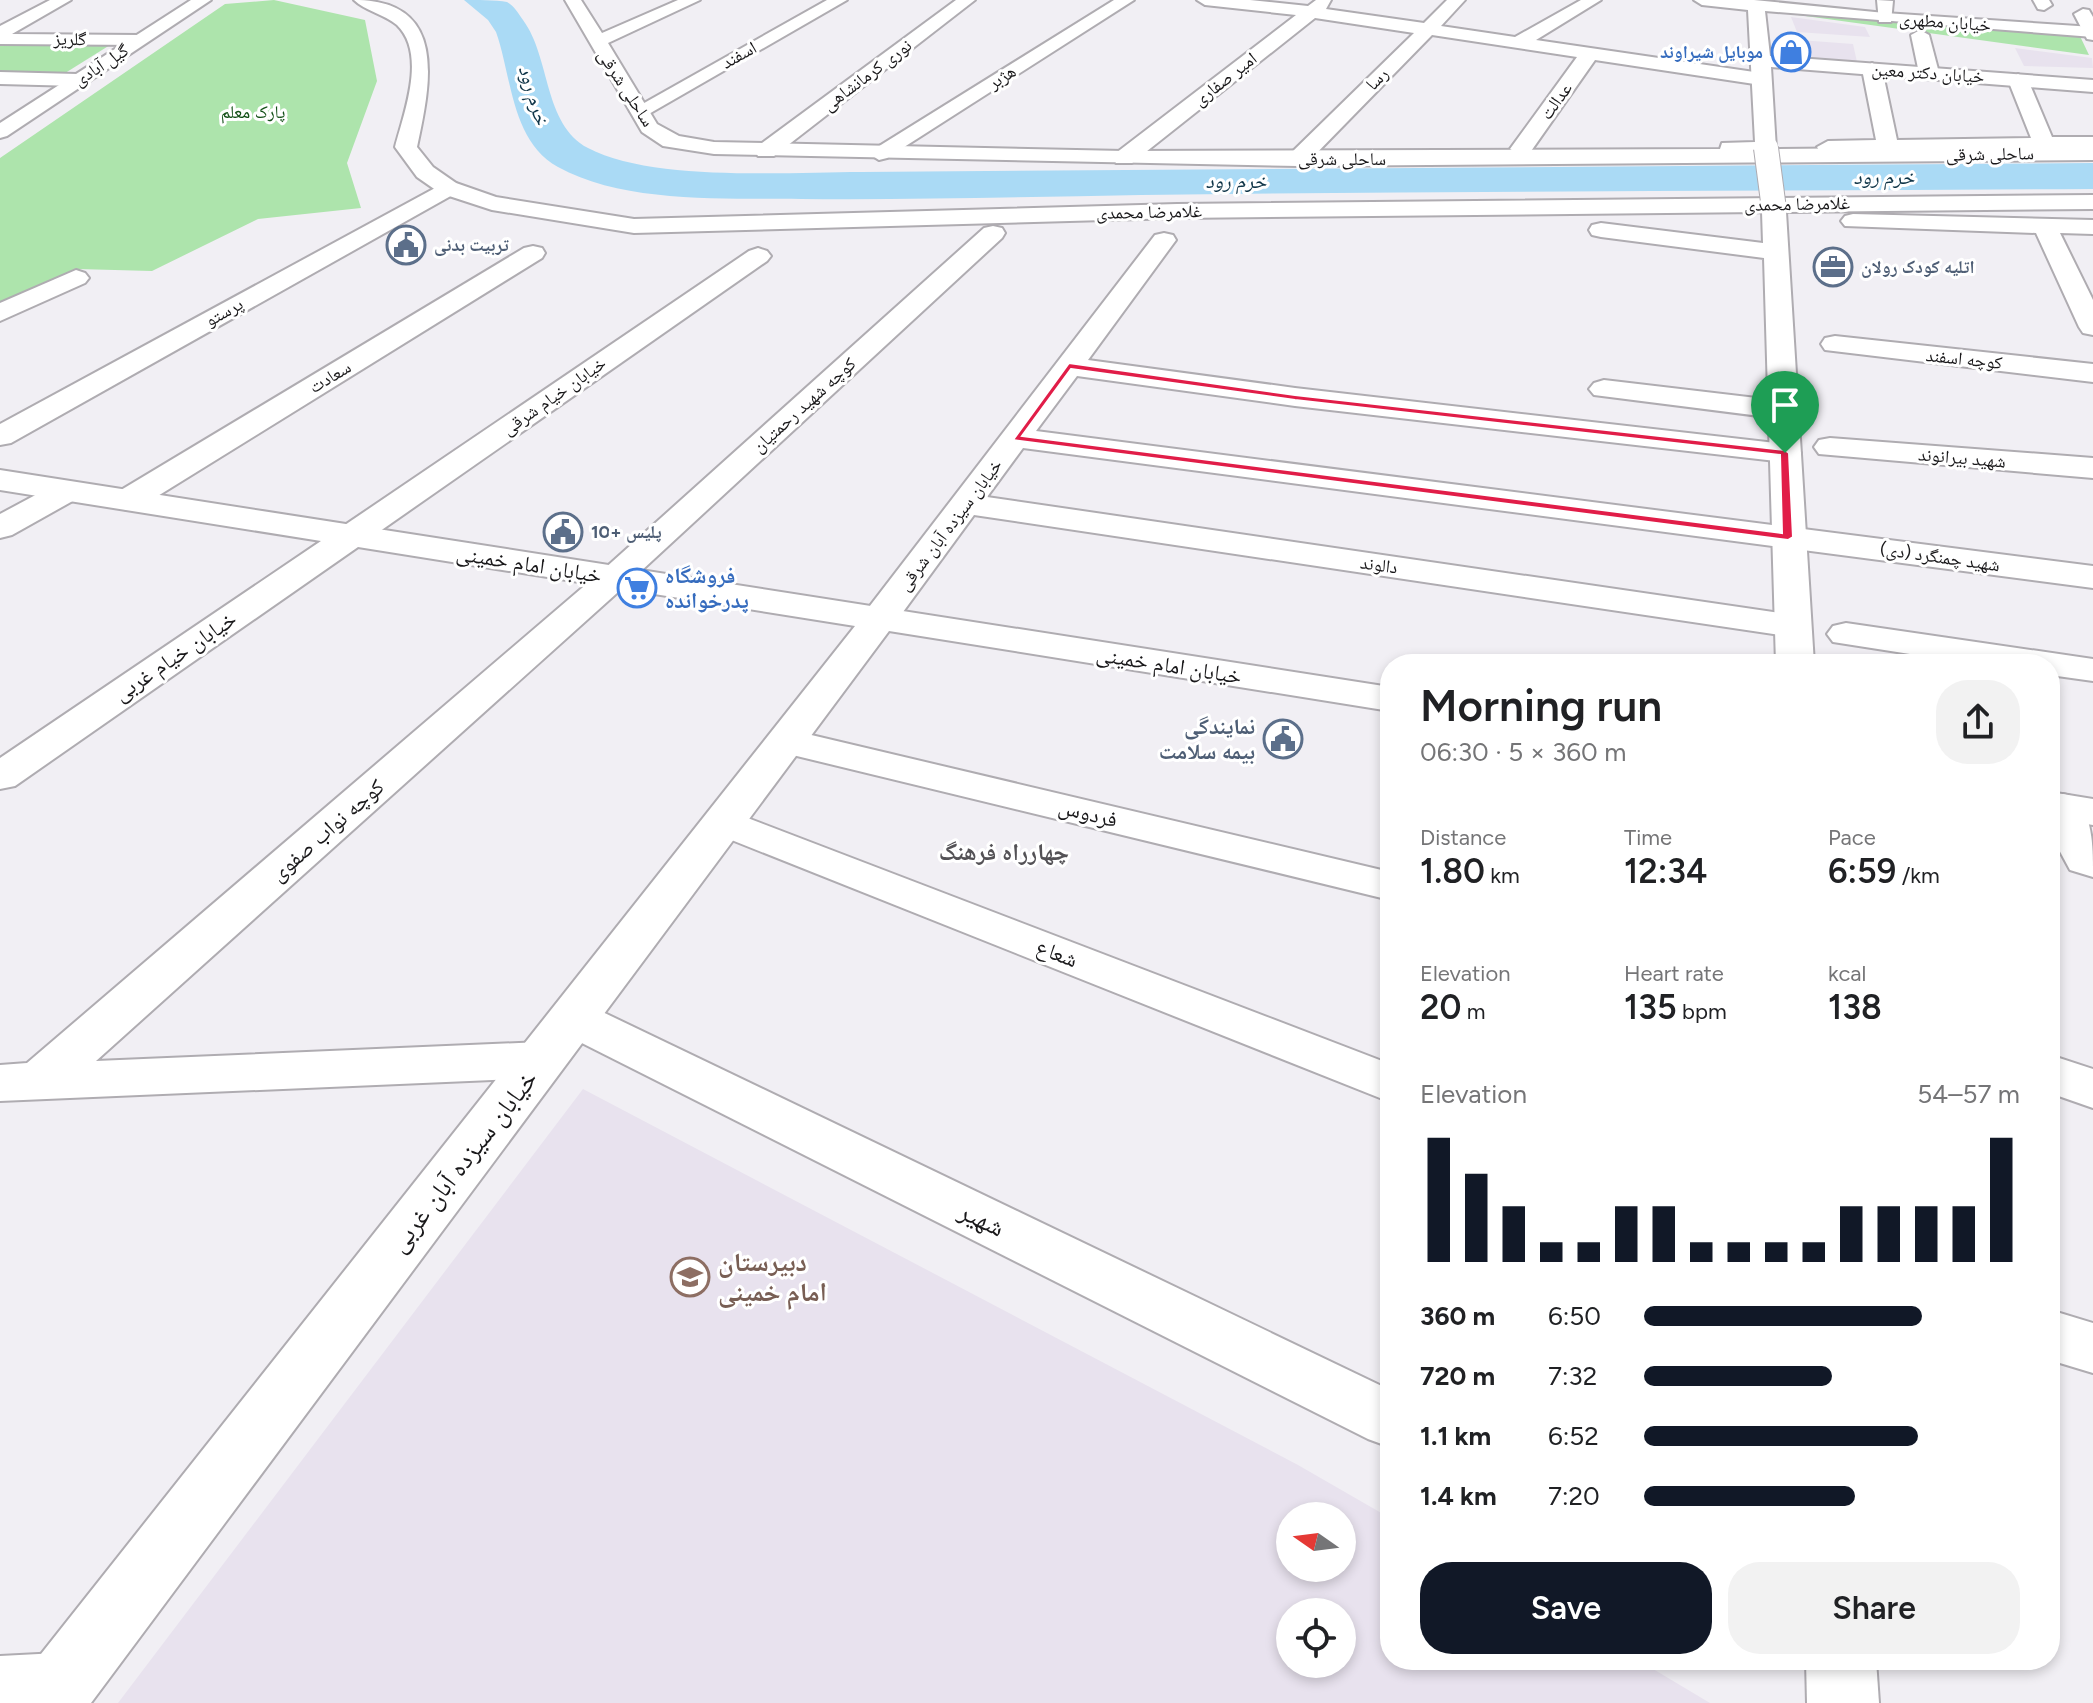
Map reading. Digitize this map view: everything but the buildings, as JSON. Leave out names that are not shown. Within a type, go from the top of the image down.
[{"type":"street","points":[[0,36],[63,0]]},
{"type":"street","name":"گیل آبادی","points":[[0,132],[203,0]]},
{"type":"street","name":"غلامرضا محمدی","points":[[362,0],[382,6],[399,16],[420,45],[423,67],[406,147],[425,172],[448,188],[492,203],[634,226],[1368,209],[2093,202]]},
{"type":"street","name":"ساحلی شرقی","points":[[573,0],[596,42],[658,136],[680,143],[766,151],[1124,158],[2093,153]]},
{"type":"street","points":[[596,42],[692,0]]},
{"type":"street","name":"اسفند","points":[[640,111],[839,0]]},
{"type":"street","name":"نوری کرمانشاهی","points":[[766,151],[967,0]]},
{"type":"street","name":"هژبر","points":[[879,153],[1126,0]]},
{"type":"street","name":"خیابان دکتر معین","points":[[1205,0],[1319,6],[1426,30],[1590,53],[1762,70],[1872,69],[2093,86]]},
{"type":"street","name":"رسا","points":[[1298,159],[1457,0]]},
{"type":"street","points":[[1518,43],[1593,0]]},
{"type":"street","name":"خیابان مطهری","points":[[1702,0],[1885,9],[2092,33]]},
{"type":"street","points":[[1754,4],[1774,209],[1794,654]]},
{"type":"street","name":"امیر صفاری","points":[[1124,158],[1319,6]]},
{"type":"street","points":[[2083,14],[2092,33]]},
{"type":"street","points":[[1920,35],[1929,73]]},
{"type":"street","name":"گلریز","points":[[0,36],[140,40]]},
{"type":"street","name":"عدالت","points":[[1521,149],[1590,53]]},
{"type":"street","points":[[1872,69],[1888,147]]},
{"type":"street","points":[[0,78],[77,80]]},
{"type":"street","points":[[2018,80],[2044,144]]},
{"type":"street","points":[[1828,147],[2093,143]]},
{"type":"street","points":[[1391,159],[1436,150],[1766,148]]},
{"type":"street","name":"پرستو","points":[[0,436],[448,188]]},
{"type":"street","points":[[1368,209],[1639,233],[1775,252]]},
{"type":"street","points":[[1853,221],[2093,229]]},
{"type":"street","points":[[2045,227],[2093,327]]},
{"type":"street","name":"کوچه شهید رحمتیان","points":[[615,577],[993,233]]},
{"type":"street","name":"خیابان سیزده آبان شرقی","points":[[879,619],[1164,240]]},
{"type":"street","name":"سعادت","points":[[128,500],[533,253]]},
{"type":"street","name":"خیابان خیام شرقی","points":[[351,536],[758,256]]},
{"type":"street","points":[[0,313],[76,278]]},
{"type":"street","name":"کوچه اسفند","points":[[1835,344],[2093,373]]},
{"type":"street","points":[[1069,366],[1295,397],[1785,453]]},
{"type":"street","points":[[1604,389],[1783,410]]},
{"type":"street","name":"شهید چمنگرد (دی)","points":[[1016,438],[2093,577]]},
{"type":"street","name":"شهید بیرانوند","points":[[1830,447],[2093,468]]},
{"type":"street","name":"خیابان امام خمینی","points":[[0,480],[1380,697]]},
{"type":"street","points":[[0,528],[67,491]]},
{"type":"street","name":"دالوند","points":[[966,504],[1793,626]]},
{"type":"street","name":"خیابان خیام غربی","points":[[0,777],[351,536]]},
{"type":"street","name":"کوچه نواب صفوی","points":[[20,1082],[615,577]]},
{"type":"street","name":"خیابان سیزده آبان غربی","points":[[35,1694],[557,1039],[879,619]]},
{"type":"street","points":[[1846,634],[1983,654]]},
{"type":"street","points":[[2060,665],[2093,670]]},
{"type":"street","name":"فردوس","points":[[786,741],[1380,884]]},
{"type":"street","points":[[2069,808],[2079,847],[2086,860],[2093,863]]},
{"type":"street","name":"شعاع","points":[[724,822],[1380,1080]]},
{"type":"street","points":[[20,1082],[557,1039]]},
{"type":"street","name":"شهیر","points":[[557,1039],[1380,1415]]},
{"type":"street","points":[[2060,1077],[2093,1089]]},
{"type":"street","points":[[2060,1338],[2093,1348]]},
{"type":"street","points":[[1841,1670],[1843,1703]]},
{"type":"shaded area","points":[[1791,17],[1865,27],[1870,37],[1797,32]]},
{"type":"shaded area","points":[[1786,39],[1853,44],[1857,62],[1789,57]]},
{"type":"shaded area","points":[[2015,48],[2092,58],[2093,68],[2024,66]]},
{"type":"shaded area","name":"دبیرستان امام خمینی","points":[[583,1089],[1298,1465],[1380,1512],[1380,1670],[1655,1670],[1710,1703],[118,1703]]},
{"type":"green space","name":"پارک معلم","points":[[274,0],[365,20],[377,81],[347,163],[361,208],[258,219],[152,271],[77,269],[0,307],[0,158],[225,4]]},
{"type":"green space","points":[[1776,12],[2079,34],[2089,55]]},
{"type":"green space","points":[[0,43],[110,45],[62,75],[0,73]]},
{"type":"waterway","name":"خرم رود","points":[[481,0],[501,13],[514,32],[534,102],[542,124],[554,143],[572,157],[596,166],[672,182],[861,186],[1363,179],[2093,176]]},
{"type":"place","name":"موبایل شیراوند","points":[[1791,52]]},
{"type":"place","name":"تربیت بدنی","points":[[406,245]]},
{"type":"place","name":"اتلیه کودک رولان","points":[[1833,267]]},
{"type":"place","name":"پلیس +10","points":[[563,532]]},
{"type":"place","name":"فروشگاه پدرخوانده","points":[[637,588]]},
{"type":"place","name":"نمایندگی بیمه سلامت","points":[[1283,739]]},
{"type":"place","name":"دبیرستان امام خمینی","points":[[690,1277]]},
{"type":"district","name":"چهارراه فرهنگ","points":[[1004,851]]},
{"type":"route","points":[[1069,366],[1295,397],[1785,453],[1788,537],[1016,438],[1069,366]]}]
